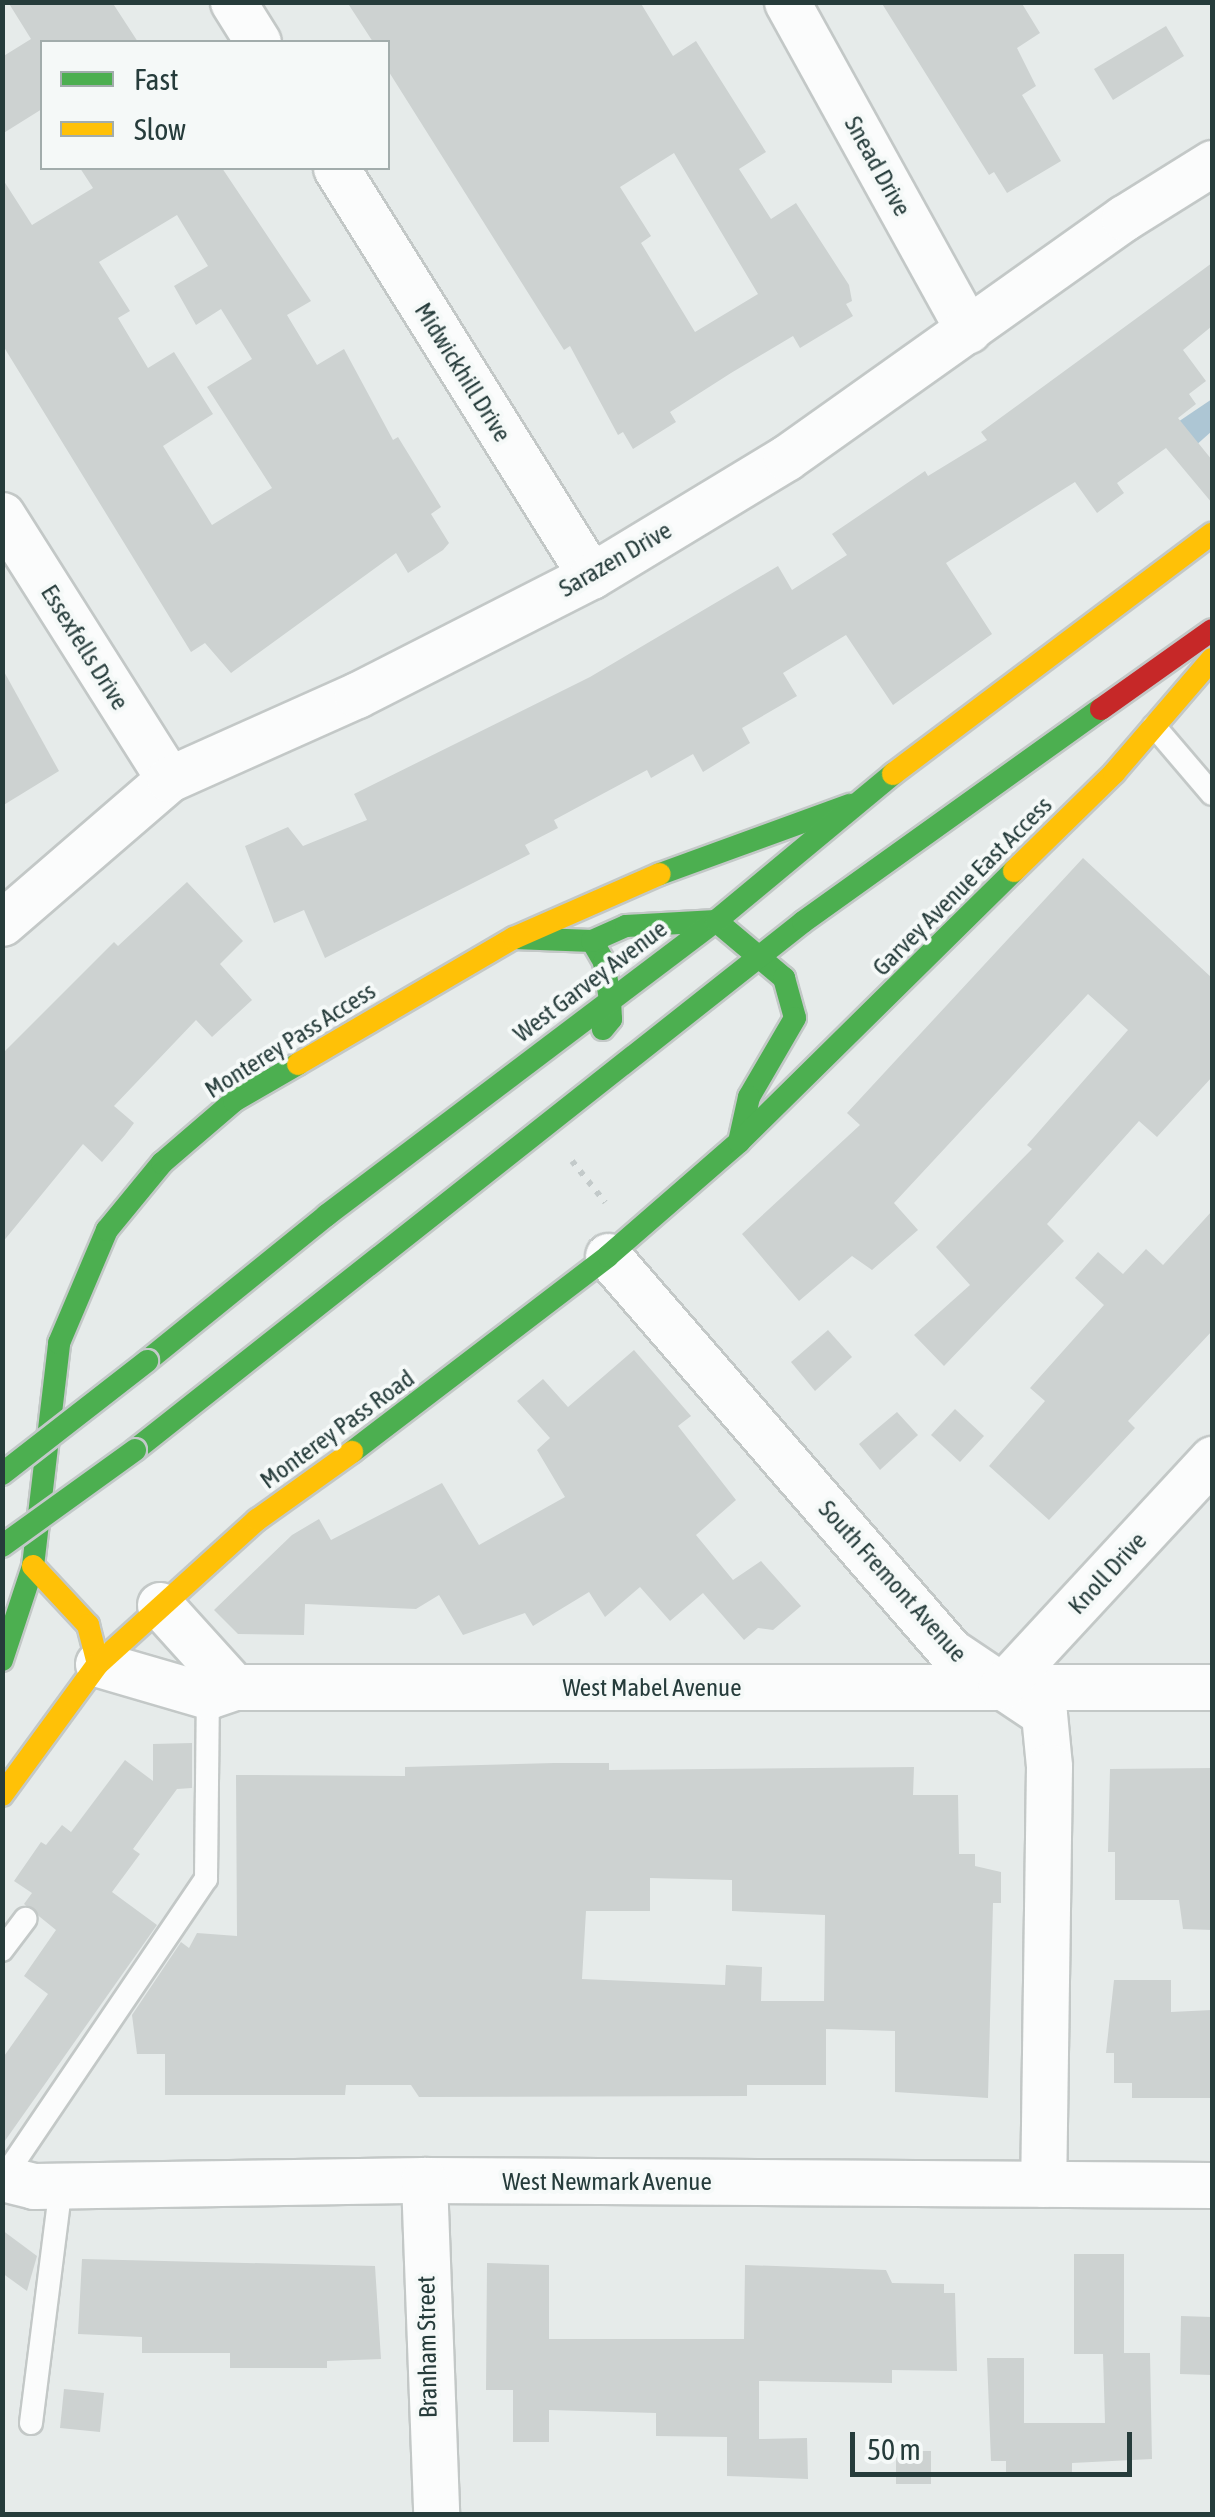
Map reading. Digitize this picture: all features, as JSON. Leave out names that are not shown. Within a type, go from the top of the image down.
[{"type":"main road","name":"West Garvey Avenue","points":[[2,1474],[716,921],[853,804],[1212,534]]},
{"type":"main road","points":[[2,1546],[135,1450],[396,1240],[758,958],[1212,630]]},
{"type":"main road","name":"Garvey Avenue East Access","points":[[740,1142],[1114,773],[1212,659]]},
{"type":"main road","name":"Monterey Pass Access","points":[[33,1566],[60,1343],[107,1230],[162,1164],[234,1101],[514,938],[652,877],[853,804]]},
{"type":"main road","points":[[514,938],[592,941],[626,926],[716,921],[784,978],[795,1018],[749,1097],[740,1142]]},
{"type":"main road","points":[[585,1052],[612,1019],[604,962],[592,941]]},
{"type":"main road","name":"Monterey Pass Road","points":[[2,1795],[98,1664],[160,1604],[258,1520],[430,1396],[608,1256],[740,1142]]},
{"type":"main road","points":[[394,1214],[396,1240]]},
{"type":"main road","points":[[2,1660],[33,1566],[88,1625],[98,1664]]},
{"type":"street","points":[[233,2],[257,40]]},
{"type":"street","name":"Snead Drive","points":[[787,2],[968,330]]},
{"type":"street","name":"Sarazen Drive","points":[[2,922],[168,780],[357,695],[590,576],[786,458],[1124,218],[1212,164]]},
{"type":"street","name":"Midwickhill Drive","points":[[337,170],[590,576]]},
{"type":"street","name":"Essexfells Drive","points":[[2,515],[168,780]]},
{"type":"street","name":"South Fremont Avenue","points":[[608,1256],[950,1651],[1044,1714],[1049,1731],[1043,2184]]},
{"type":"street","name":"Knoll Drive","points":[[1000,1688],[1212,1459]]},
{"type":"street","points":[[160,1604],[221,1691]]},
{"type":"street","name":"West Mabel Avenue","points":[[98,1664],[221,1691],[1212,1687]]},
{"type":"street","name":"West Newmark Avenue","points":[[3,2178],[61,2186],[424,2180],[1212,2184]]},
{"type":"street","name":"Branham Street","points":[[424,2180],[436,2514]]},
{"type":"lane","points":[[1154,726],[1212,794]]},
{"type":"lane","points":[[3,2178],[206,1880],[221,1691]]},
{"type":"lane","points":[[2,1950],[25,1919]]},
{"type":"lane","points":[[31,2424],[61,2186]]},
{"type":"path","points":[[563,1150],[606,1203]]},
{"type":"water","points":[[1212,399],[1212,431],[1194,447],[1169,428]]},
{"type":"building","points":[[8,2],[112,2],[137,40],[40,40],[40,110],[2,134],[2,57],[31,39]]},
{"type":"building","points":[[347,2],[640,2],[673,56],[696,41],[766,152],[739,169],[771,219],[796,203],[849,285],[852,301],[846,304],[853,316],[800,348],[793,336],[731,373],[670,412],[676,422],[633,449],[623,432],[618,435],[570,346],[564,350],[390,74],[390,40],[372,40]],"holes":[[[674,153],[758,294],[695,332],[641,243],[651,236],[620,187]]]},
{"type":"building","points":[[881,2],[1021,2],[1040,33],[1017,48],[1036,86],[1022,95],[1061,161],[1007,193],[994,172],[989,175]]},
{"type":"building","points":[[1166,26],[1184,56],[1113,100],[1094,69]]},
{"type":"building","points":[[81,170],[223,170],[311,301],[287,315],[317,365],[344,349],[393,440],[398,437],[441,507],[431,514],[449,543],[408,573],[396,553],[231,673],[205,643],[191,652],[2,344],[2,178],[32,225],[93,188]],"holes":[[[177,215],[208,266],[174,286],[196,325],[221,309],[252,359],[207,387],[272,488],[212,525],[163,446],[213,414],[174,352],[148,368],[118,318],[130,311],[99,262]]]},
{"type":"building","points":[[1212,263],[1212,326],[1183,350],[1206,381],[1189,394],[1196,404],[1178,418],[1212,460],[1212,503],[1166,448],[1117,483],[1124,493],[1097,513],[1075,482],[946,563],[992,634],[893,705],[846,635],[783,673],[797,696],[742,728],[750,743],[703,772],[693,754],[651,778],[647,770],[554,820],[558,828],[525,845],[530,854],[325,958],[304,910],[274,923],[245,846],[288,827],[303,846],[367,820],[354,794],[590,677],[778,566],[792,590],[847,555],[832,534],[925,471],[928,476],[987,440],[981,432]]},
{"type":"building","points":[[2,668],[59,771],[2,806]]},
{"type":"building","points":[[1083,858],[1212,978],[1212,1077],[1157,1137],[1139,1121],[1047,1224],[1064,1241],[944,1366],[914,1335],[970,1285],[936,1247],[1032,1149],[1027,1145],[1128,1030],[1088,994],[894,1203],[918,1230],[872,1270],[852,1256],[799,1301],[742,1234],[860,1125],[847,1113]]},
{"type":"building","points":[[187,882],[243,941],[220,964],[252,1000],[212,1037],[196,1020],[114,1106],[134,1123],[102,1162],[83,1144],[2,1243],[2,1054],[114,942],[118,946]]},
{"type":"building","points":[[1212,1211],[1212,1331],[1128,1421],[1135,1428],[1049,1520],[989,1466],[1045,1401],[1030,1388],[1104,1305],[1075,1278],[1098,1252],[1123,1274],[1146,1249],[1163,1265]]},
{"type":"building","points":[[828,1330],[852,1357],[815,1391],[791,1362]]},
{"type":"building","points":[[634,1350],[691,1416],[678,1426],[736,1500],[696,1535],[733,1580],[761,1561],[801,1606],[773,1630],[758,1628],[744,1640],[703,1593],[670,1621],[640,1587],[605,1617],[589,1592],[533,1626],[525,1613],[463,1635],[439,1595],[416,1609],[305,1604],[304,1635],[238,1634],[214,1610],[292,1535],[319,1519],[331,1540],[442,1483],[479,1545],[565,1497],[537,1450],[550,1438],[517,1401],[543,1379],[568,1407]]},
{"type":"building","points":[[955,1409],[984,1436],[960,1462],[931,1435]]},
{"type":"building","points":[[897,1412],[918,1435],[880,1470],[859,1444]]},
{"type":"building","points":[[192,1743],[192,1788],[177,1789],[133,1849],[140,1854],[112,1892],[157,1925],[2,2145],[2,2059],[48,1994],[24,1976],[56,1930],[24,1904],[32,1893],[14,1881],[41,1842],[46,1845],[62,1825],[71,1832],[125,1760],[153,1781],[153,1744]]},
{"type":"building","points":[[609,1763],[609,1770],[914,1767],[913,1795],[958,1795],[959,1854],[975,1854],[975,1866],[1001,1872],[1001,1903],[993,1903],[988,2098],[895,2092],[895,2031],[826,2029],[826,2085],[747,2085],[747,2096],[419,2097],[411,2085],[346,2085],[345,2095],[165,2095],[165,2054],[137,2054],[132,2015],[181,1942],[189,1948],[197,1933],[237,1936],[236,1775],[405,1776],[405,1767]],"holes":[[[650,1878],[732,1880],[732,1911],[825,1915],[824,2001],[761,2001],[762,1967],[726,1965],[725,1985],[582,1979],[586,1911],[650,1911]]]},
{"type":"building","points":[[1212,1768],[1212,1930],[1183,1929],[1179,1900],[1115,1900],[1115,1852],[1108,1852],[1110,1769]]},
{"type":"building","points":[[1114,1980],[1171,1980],[1171,2012],[1212,2010],[1212,2098],[1132,2098],[1132,2083],[1114,2083],[1114,2053],[1106,2053]]},
{"type":"building","points":[[2,2230],[37,2256],[27,2291],[2,2273]]},
{"type":"building","points":[[1074,2254],[1124,2254],[1124,2353],[1150,2353],[1152,2459],[1072,2463],[1072,2477],[1006,2475],[1006,2461],[991,2461],[987,2358],[1024,2358],[1024,2423],[1105,2423],[1103,2354],[1074,2354]]},
{"type":"building","points":[[82,2259],[375,2266],[381,2359],[327,2361],[327,2368],[230,2368],[230,2353],[142,2353],[142,2337],[78,2334]]},
{"type":"building","points":[[487,2263],[549,2265],[549,2339],[744,2339],[745,2265],[886,2270],[892,2283],[944,2284],[944,2293],[955,2293],[957,2371],[892,2370],[892,2383],[759,2381],[759,2439],[807,2438],[808,2479],[727,2476],[727,2437],[656,2436],[656,2413],[549,2410],[549,2442],[513,2442],[513,2390],[486,2390]]},
{"type":"building","points":[[1181,2316],[1212,2317],[1212,2375],[1180,2374]]},
{"type":"building","points":[[64,2389],[104,2393],[100,2432],[60,2428]]},
{"type":"building","points":[[896,2451],[931,2451],[931,2484],[896,2484]]},
{"type":"traffic: fast","points":[[135,1450],[803,922],[1101,709]]},
{"type":"traffic: fast","points":[[147,1361],[327,1215],[716,921],[893,774]]},
{"type":"traffic: fast","points":[[660,874],[850,805]]},
{"type":"traffic: fast","points":[[352,1452],[608,1256],[739,1142],[1014,871]]},
{"type":"traffic: fast","points":[[592,941],[626,926],[716,921],[784,978],[795,1018],[749,1097],[739,1142]]},
{"type":"traffic: fast","points":[[514,938],[592,941],[604,962],[610,1000],[611,1019],[603,1029]]},
{"type":"traffic: fast","points":[[2,1660],[33,1566],[59,1343],[107,1230],[162,1163],[234,1101],[298,1064]]},
{"type":"traffic: fast","points":[[2,1474],[147,1361]]},
{"type":"traffic: fast","points":[[2,1546],[135,1450]]},
{"type":"traffic: slow","points":[[893,774],[1212,534]]},
{"type":"traffic: slow","points":[[1014,871],[1114,773],[1212,659]]},
{"type":"traffic: slow","points":[[298,1064],[514,938],[660,874]]},
{"type":"traffic: slow","points":[[2,1795],[98,1664],[257,1520],[352,1452]]},
{"type":"traffic: slow","points":[[33,1566],[88,1625],[98,1664]]},
{"type":"traffic: jam","points":[[1101,709],[1212,630]]}]
